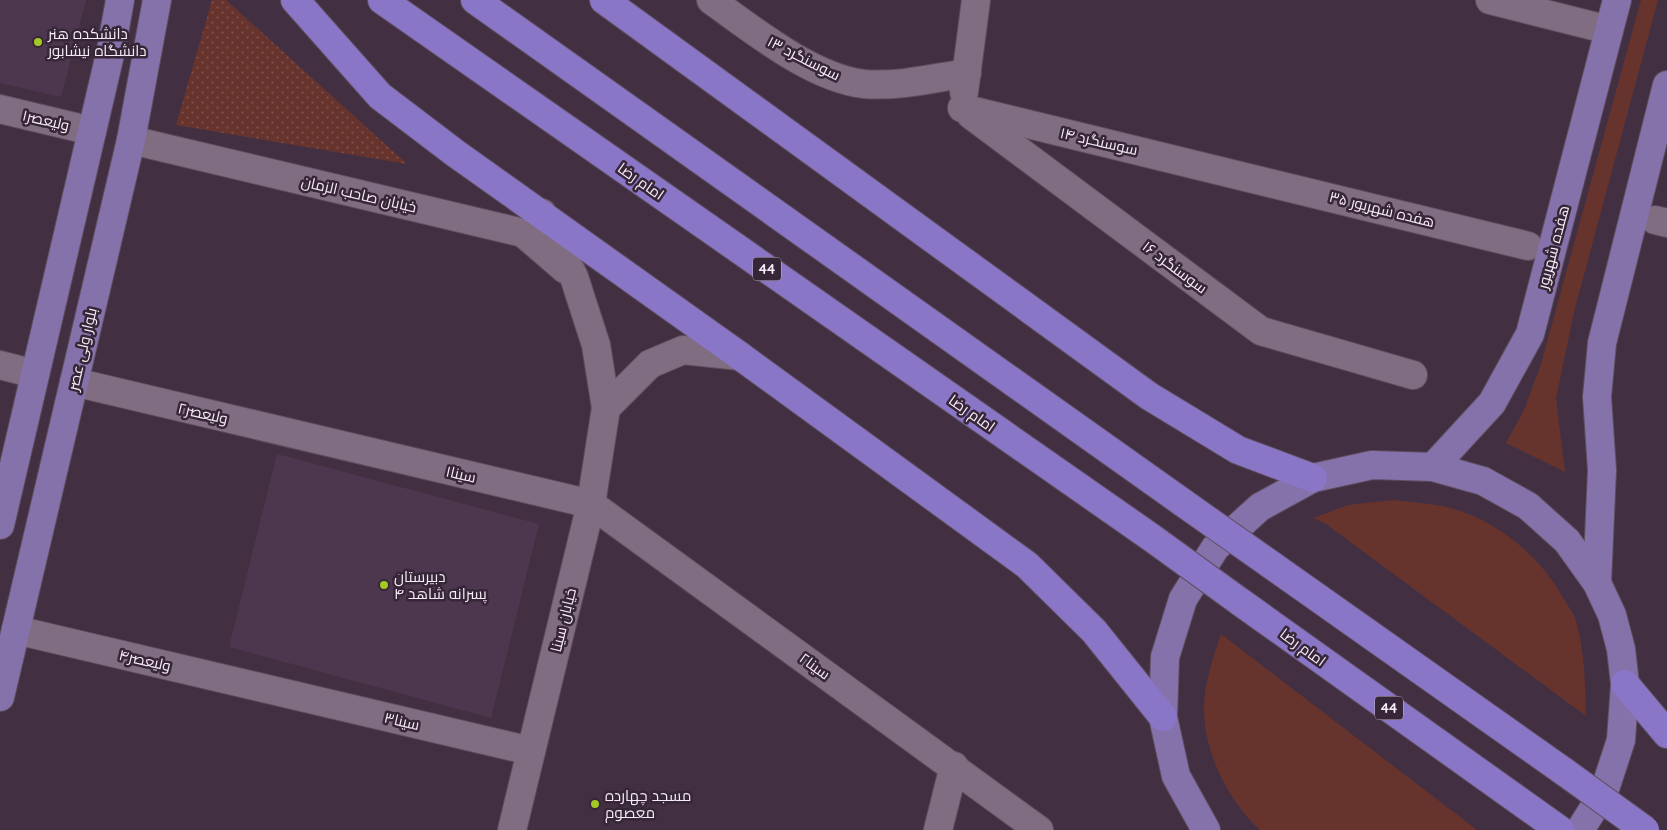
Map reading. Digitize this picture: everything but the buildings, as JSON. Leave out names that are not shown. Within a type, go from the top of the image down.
[{"type":"highway","points":[[296,0],[380,96],[454,153],[542,213],[1027,565],[1094,631],[1163,717]]},
{"type":"highway","name":"امام رضا","points":[[382,0],[1152,538],[1549,822]]},
{"type":"highway","points":[[475,0],[1646,830]]},
{"type":"highway","points":[[604,0],[1149,396],[1238,450],[1313,478]]},
{"type":"highway","points":[[1625,684],[1667,734]]},
{"type":"main road","points":[[0,525],[111,50],[120,0]]},
{"type":"main road","name":"بلوار ولی عصر","points":[[0,697],[131,140],[157,0]]},
{"type":"main road","name":"هفده شهریور","points":[[1432,467],[1492,403],[1530,334],[1617,0]]},
{"type":"main road","points":[[1597,583],[1602,470],[1597,397],[1602,343],[1667,85]]},
{"type":"main road","points":[[92,131],[131,140]]},
{"type":"main road","points":[[1205,830],[1176,776],[1163,717],[1165,657],[1183,599],[1215,548],[1260,507],[1313,478],[1372,465],[1432,467],[1483,481],[1528,506],[1567,541],[1597,583],[1612,615],[1619,641],[1625,684],[1621,740],[1604,792],[1580,830]]},
{"type":"street","name":"سوسنگرد ۱۳","points":[[711,0],[774,45],[837,78],[864,84],[904,83],[967,73]]},
{"type":"street","points":[[962,108],[976,0]]},
{"type":"street","points":[[1490,0],[1609,30]]},
{"type":"street","name":"ولیعصر۱","points":[[0,108],[92,131]]},
{"type":"street","name":"سوسنگرد ۱۴","points":[[962,108],[1236,173]]},
{"type":"street","name":"سوسنگرد ۱۶","points":[[962,108],[1261,331],[1413,375]]},
{"type":"street","name":"خیابان صاحب الزمان","points":[[131,140],[523,233],[574,276]]},
{"type":"street","name":"هفده شهریور ۳۵","points":[[1236,173],[1528,246]]},
{"type":"street","name":"خیابان سینا","points":[[512,830],[590,504],[606,408],[596,345],[574,276],[542,213]]},
{"type":"street","points":[[606,408],[650,364],[683,350],[740,356]]},
{"type":"street","points":[[0,365],[35,374]]},
{"type":"street","name":"ولیعصر۲","points":[[74,382],[332,444]]},
{"type":"street","name":"سینا۱","points":[[332,444],[590,504]]},
{"type":"street","name":"سینا۲","points":[[590,504],[954,766],[1039,830]]},
{"type":"street","name":"ولیعصر۴","points":[[16,630],[274,691]]},
{"type":"street","name":"سینا۳","points":[[274,691],[531,751]]},
{"type":"street","points":[[938,830],[954,766]]},
{"type":"shaded area","name":"دانشکده هنر دانشگاه نیشابور","points":[[0,0],[86,0],[61,97],[0,83]]},
{"type":"shaded area","points":[[212,0],[226,0],[407,164],[176,125]]},
{"type":"shaded area","points":[[1641,0],[1658,0],[1574,312],[1556,398],[1565,472],[1506,443],[1524,410],[1541,364]]},
{"type":"shaded area","name":"دبیرستان پسرانه شاهد ۴","points":[[277,454],[539,524],[491,718],[229,647]]},
{"type":"shaded area","points":[[1393,500],[1442,506],[1477,517],[1509,537],[1537,562],[1559,591],[1576,621],[1583,656],[1586,716],[1326,524],[1313,518],[1348,505]]},
{"type":"shaded area","points":[[1221,634],[1477,830],[1260,830],[1248,818],[1228,790],[1213,759],[1208,742],[1204,700]]},
{"type":"place","name":"دانشکده هنر دانشگاه نیشابور","points":[[38,42]]},
{"type":"place","name":"دبیرستان پسرانه شاهد ۴","points":[[384,585]]},
{"type":"place","name":"مسجد چهارده معصوم","points":[[595,804]]}]
